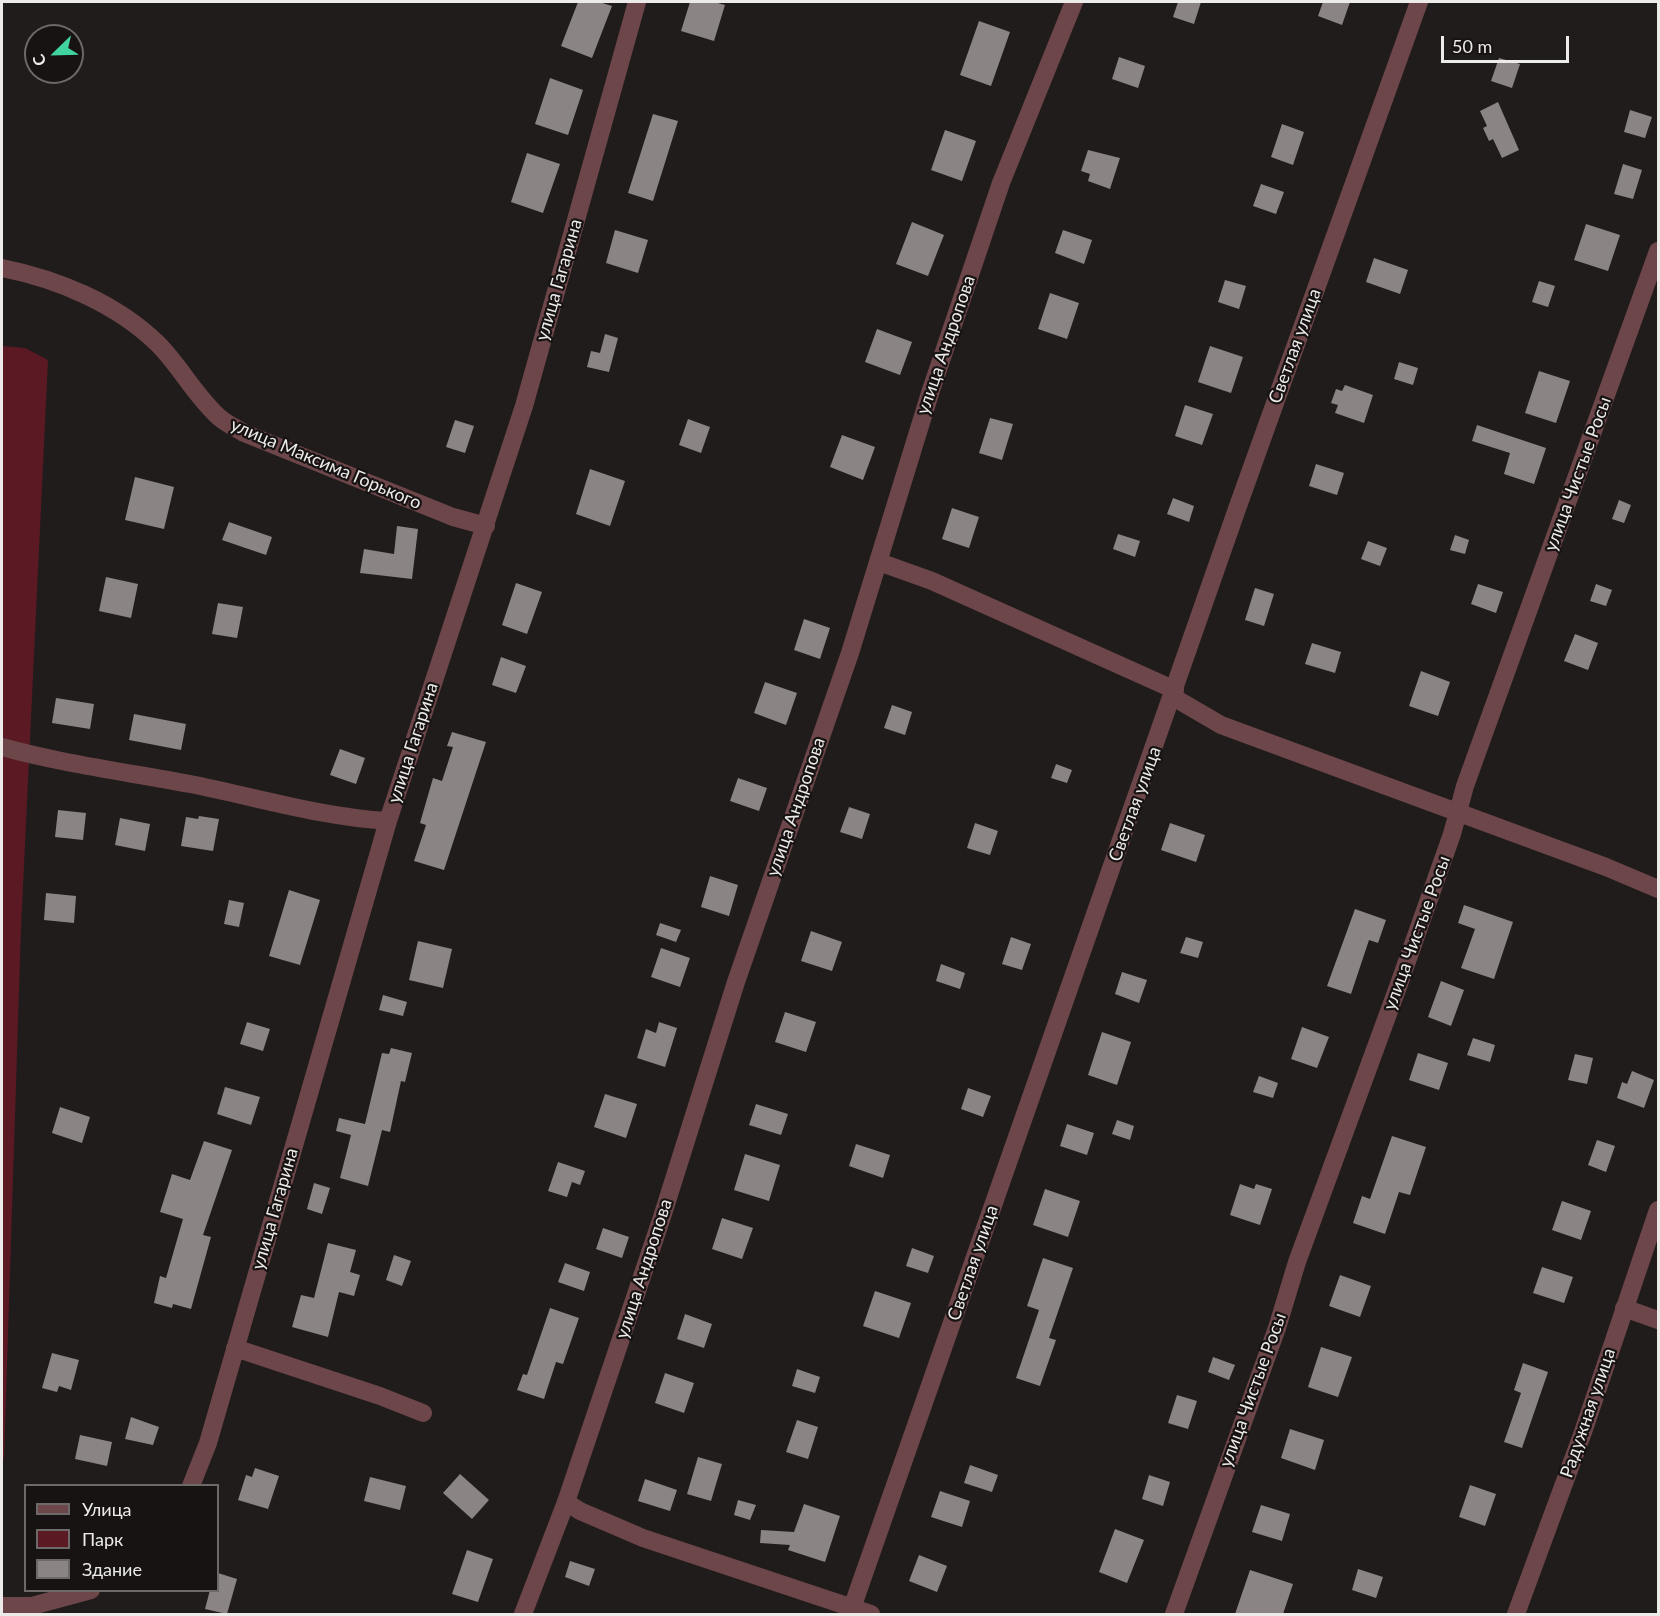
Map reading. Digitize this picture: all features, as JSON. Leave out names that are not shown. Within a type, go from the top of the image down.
[{"type":"street","name":"улица Гагарина","points":[[191,1484],[208,1443],[388,821],[526,400],[637,2]]},
{"type":"street","name":"улица Андропова","points":[[523,1614],[566,1502],[662,1217],[736,982],[879,562],[898,491],[1001,183],[1074,2]]},
{"type":"street","name":"Светлая улица","points":[[852,1608],[1419,2]]},
{"type":"street","name":"улица Чистые Росы","points":[[1174,1614],[1277,1328],[1307,1233],[1399,984],[1659,251]]},
{"type":"street","name":"улица Максима Горького","points":[[2,267],[35,275],[78,291],[126,317],[158,344],[220,419],[244,433],[453,517],[486,526]]},
{"type":"street","points":[[879,562],[932,581],[1174,693],[1221,725],[1659,889]]},
{"type":"street","points":[[2,747],[43,759],[189,784],[353,819],[388,821]]},
{"type":"street","name":"Радужная улица","points":[[1516,1614],[1659,1210]]},
{"type":"street","points":[[1624,1308],[1659,1320]]},
{"type":"street","points":[[235,1348],[380,1396],[423,1413]]},
{"type":"street","points":[[566,1502],[580,1511],[644,1538],[871,1614]]},
{"type":"street","points":[[2,1606],[32,1606],[84,1592]]},
{"type":"green space","points":[[2,346],[25,348],[48,360],[21,928],[4,1459],[2,1458]]},
{"type":"building","points":[[578,2],[599,2],[612,6],[592,58],[561,46]]},
{"type":"building","points":[[690,2],[714,2],[725,5],[714,41],[681,31]]},
{"type":"building","points":[[1178,2],[1201,2],[1194,24],[1173,17]]},
{"type":"building","points":[[1323,2],[1350,2],[1342,25],[1318,16]]},
{"type":"building","points":[[979,21],[1010,32],[991,86],[960,75]]},
{"type":"building","points":[[1119,57],[1145,66],[1138,88],[1112,79]]},
{"type":"building","points":[[1499,58],[1520,64],[1512,88],[1491,81]]},
{"type":"building","points":[[550,78],[583,90],[568,135],[535,124]]},
{"type":"building","points":[[1498,102],[1519,150],[1502,158],[1493,139],[1489,141],[1483,128],[1487,126],[1480,111]]},
{"type":"building","points":[[1630,110],[1652,117],[1645,138],[1624,132]]},
{"type":"building","points":[[653,114],[678,121],[653,201],[628,193]]},
{"type":"building","points":[[1282,124],[1304,132],[1293,165],[1271,157]]},
{"type":"building","points":[[945,130],[976,141],[962,181],[931,170]]},
{"type":"building","points":[[1088,150],[1120,158],[1110,189],[1088,181],[1090,174],[1081,171]]},
{"type":"building","points":[[527,153],[560,164],[543,213],[511,202]]},
{"type":"building","points":[[1623,164],[1642,170],[1633,199],[1614,194]]},
{"type":"building","points":[[1261,184],[1284,192],[1276,214],[1253,206]]},
{"type":"building","points":[[912,222],[944,235],[928,276],[896,264]]},
{"type":"building","points":[[1586,224],[1620,235],[1608,271],[1574,260]]},
{"type":"building","points":[[615,230],[648,240],[638,273],[606,263]]},
{"type":"building","points":[[1063,230],[1092,240],[1084,264],[1055,253]]},
{"type":"building","points":[[1374,258],[1408,270],[1400,294],[1366,282]]},
{"type":"building","points":[[1225,280],[1246,286],[1239,309],[1218,302]]},
{"type":"building","points":[[1539,281],[1555,286],[1548,307],[1532,302]]},
{"type":"building","points":[[1050,293],[1079,303],[1067,339],[1038,329]]},
{"type":"building","points":[[877,329],[912,342],[900,375],[865,362]]},
{"type":"building","points":[[605,334],[618,338],[609,372],[587,367],[591,351],[600,353]]},
{"type":"building","points":[[1210,346],[1243,357],[1231,393],[1198,382]]},
{"type":"building","points":[[1399,362],[1418,368],[1413,385],[1394,379]]},
{"type":"building","points":[[1539,371],[1570,381],[1556,423],[1525,413]]},
{"type":"building","points":[[1345,385],[1373,395],[1364,423],[1335,413],[1338,405],[1331,403],[1336,389],[1342,391]]},
{"type":"building","points":[[1185,405],[1213,414],[1202,445],[1175,436]]},
{"type":"building","points":[[990,418],[1013,424],[1002,460],[979,453]]},
{"type":"building","points":[[688,419],[710,427],[701,453],[679,445]]},
{"type":"building","points":[[455,420],[474,426],[465,453],[446,447]]},
{"type":"building","points":[[1477,425],[1546,448],[1534,484],[1504,474],[1510,453],[1472,441]]},
{"type":"building","points":[[842,435],[875,447],[863,480],[830,467]]},
{"type":"building","points":[[1316,464],[1344,473],[1337,495],[1309,486]]},
{"type":"building","points":[[590,469],[625,481],[610,526],[576,514]]},
{"type":"building","points":[[135,477],[174,487],[164,529],[125,520]]},
{"type":"building","points":[[1173,498],[1194,506],[1189,522],[1167,514]]},
{"type":"building","points":[[1619,500],[1631,505],[1624,523],[1612,519]]},
{"type":"building","points":[[952,508],[979,517],[969,548],[942,539]]},
{"type":"building","points":[[229,522],[272,537],[266,555],[222,540]]},
{"type":"building","points":[[397,526],[418,529],[412,579],[360,573],[364,549],[394,554]]},
{"type":"building","points":[[1118,534],[1140,541],[1135,557],[1113,549]]},
{"type":"building","points":[[1455,535],[1469,540],[1465,554],[1450,550]]},
{"type":"building","points":[[1368,541],[1387,548],[1380,566],[1361,559]]},
{"type":"building","points":[[106,577],[138,584],[131,618],[99,611]]},
{"type":"building","points":[[516,583],[542,592],[527,634],[502,625]]},
{"type":"building","points":[[1478,584],[1503,592],[1496,613],[1471,604]]},
{"type":"building","points":[[1596,584],[1612,590],[1606,606],[1590,601]]},
{"type":"building","points":[[1255,588],[1274,594],[1264,626],[1245,620]]},
{"type":"building","points":[[218,603],[243,607],[237,638],[212,634]]},
{"type":"building","points":[[804,619],[830,628],[820,659],[794,650]]},
{"type":"building","points":[[1575,634],[1598,643],[1588,670],[1564,661]]},
{"type":"building","points":[[1312,643],[1341,652],[1335,673],[1305,664]]},
{"type":"building","points":[[501,657],[526,666],[516,693],[492,685]]},
{"type":"building","points":[[1421,671],[1450,682],[1438,716],[1409,706]]},
{"type":"building","points":[[765,682],[797,693],[786,725],[754,713]]},
{"type":"building","points":[[56,698],[94,704],[90,729],[52,723]]},
{"type":"building","points":[[892,705],[912,712],[905,735],[884,728]]},
{"type":"building","points":[[134,714],[186,724],[181,750],[129,740]]},
{"type":"building","points":[[452,732],[486,742],[444,870],[414,861],[426,825],[420,823],[433,778],[442,781],[453,747],[447,746]]},
{"type":"building","points":[[340,749],[365,758],[356,784],[330,775]]},
{"type":"building","points":[[1056,764],[1072,770],[1067,783],[1051,778]]},
{"type":"building","points":[[738,778],[767,788],[759,811],[730,801]]},
{"type":"building","points":[[849,807],[870,814],[862,839],[840,832]]},
{"type":"building","points":[[58,810],[86,813],[83,840],[55,837]]},
{"type":"building","points":[[199,816],[219,819],[213,851],[181,846],[186,817],[198,819]]},
{"type":"building","points":[[120,818],[150,824],[145,851],[115,845]]},
{"type":"building","points":[[975,823],[998,831],[990,855],[967,848]]},
{"type":"building","points":[[1170,823],[1205,835],[1196,862],[1161,850]]},
{"type":"building","points":[[710,876],[738,885],[729,916],[701,907]]},
{"type":"building","points":[[289,890],[320,900],[300,965],[269,956]]},
{"type":"building","points":[[46,893],[76,896],[74,923],[44,920]]},
{"type":"building","points":[[229,900],[244,903],[239,927],[224,924]]},
{"type":"building","points":[[1464,905],[1513,922],[1494,979],[1461,968],[1475,929],[1458,923]]},
{"type":"building","points":[[1355,909],[1386,920],[1378,943],[1369,940],[1351,994],[1327,986]]},
{"type":"building","points":[[660,923],[681,930],[676,942],[656,935]]},
{"type":"building","points":[[811,931],[842,942],[832,971],[801,961]]},
{"type":"building","points":[[1011,937],[1031,944],[1022,970],[1002,964]]},
{"type":"building","points":[[1186,937],[1203,942],[1198,958],[1180,953]]},
{"type":"building","points":[[418,941],[452,949],[443,988],[409,980]]},
{"type":"building","points":[[661,948],[690,958],[680,987],[651,977]]},
{"type":"building","points":[[941,964],[965,973],[960,989],[936,981]]},
{"type":"building","points":[[1122,972],[1147,980],[1139,1003],[1115,994]]},
{"type":"building","points":[[1441,981],[1464,990],[1451,1026],[1428,1017]]},
{"type":"building","points":[[383,995],[407,1002],[403,1016],[379,1010]]},
{"type":"building","points":[[785,1012],[816,1022],[806,1052],[775,1042]]},
{"type":"building","points":[[247,1022],[270,1029],[263,1051],[240,1044]]},
{"type":"building","points":[[659,1022],[677,1028],[665,1067],[637,1058],[646,1029],[656,1033]]},
{"type":"building","points":[[1302,1027],[1329,1037],[1317,1068],[1291,1059]]},
{"type":"building","points":[[1102,1032],[1131,1042],[1117,1085],[1088,1075]]},
{"type":"building","points":[[1473,1038],[1495,1045],[1490,1062],[1467,1055]]},
{"type":"building","points":[[391,1048],[412,1053],[405,1082],[401,1081],[390,1132],[382,1130],[368,1186],[340,1178],[351,1135],[336,1131],[339,1118],[365,1124],[382,1053],[389,1054]]},
{"type":"building","points":[[1418,1053],[1448,1063],[1439,1090],[1409,1080]]},
{"type":"building","points":[[1575,1054],[1593,1058],[1587,1084],[1568,1080]]},
{"type":"building","points":[[1632,1071],[1654,1080],[1644,1108],[1617,1098],[1622,1082],[1627,1084]]},
{"type":"building","points":[[1259,1076],[1278,1083],[1273,1098],[1253,1092]]},
{"type":"building","points":[[225,1087],[260,1097],[251,1125],[217,1114]]},
{"type":"building","points":[[968,1088],[991,1096],[983,1117],[961,1109]]},
{"type":"building","points":[[605,1094],[637,1104],[626,1138],[594,1127]]},
{"type":"building","points":[[756,1104],[788,1114],[781,1135],[749,1125]]},
{"type":"building","points":[[60,1107],[90,1117],[82,1143],[52,1133]]},
{"type":"building","points":[[1117,1120],[1134,1126],[1130,1140],[1112,1134]]},
{"type":"building","points":[[1067,1124],[1094,1133],[1087,1155],[1060,1146]]},
{"type":"building","points":[[1392,1136],[1426,1147],[1410,1195],[1399,1192],[1385,1234],[1353,1223],[1362,1196],[1370,1199]]},
{"type":"building","points":[[1597,1140],[1615,1146],[1606,1172],[1588,1165]]},
{"type":"building","points":[[204,1141],[232,1150],[203,1235],[211,1237],[191,1309],[173,1304],[172,1308],[154,1303],[160,1276],[166,1278],[183,1219],[160,1212],[172,1174],[190,1180]]},
{"type":"building","points":[[856,1144],[890,1155],[883,1178],[849,1166]]},
{"type":"building","points":[[745,1154],[780,1165],[769,1201],[734,1190]]},
{"type":"building","points":[[558,1162],[585,1171],[580,1185],[572,1182],[567,1197],[548,1191]]},
{"type":"building","points":[[314,1183],[330,1188],[322,1214],[307,1209]]},
{"type":"building","points":[[1240,1184],[1254,1189],[1256,1184],[1272,1189],[1260,1225],[1230,1215]]},
{"type":"building","points":[[1045,1189],[1080,1201],[1068,1237],[1033,1225]]},
{"type":"building","points":[[1562,1201],[1591,1211],[1581,1240],[1552,1230]]},
{"type":"building","points":[[722,1218],[753,1228],[742,1259],[712,1249]]},
{"type":"building","points":[[603,1228],[629,1237],[622,1258],[596,1249]]},
{"type":"building","points":[[328,1243],[356,1250],[350,1272],[360,1275],[354,1296],[339,1292],[328,1337],[292,1327],[301,1295],[314,1298]]},
{"type":"building","points":[[912,1248],[934,1256],[928,1273],[906,1266]]},
{"type":"building","points":[[394,1255],[411,1261],[402,1286],[386,1280]]},
{"type":"building","points":[[1043,1258],[1073,1268],[1049,1338],[1056,1340],[1040,1386],[1016,1378],[1039,1310],[1027,1306]]},
{"type":"building","points":[[565,1263],[590,1272],[584,1291],[558,1282]]},
{"type":"building","points":[[1542,1267],[1573,1277],[1564,1303],[1533,1293]]},
{"type":"building","points":[[1340,1275],[1371,1286],[1360,1317],[1329,1306]]},
{"type":"building","points":[[875,1291],[911,1303],[899,1338],[863,1326]]},
{"type":"building","points":[[550,1308],[579,1318],[563,1364],[556,1362],[544,1399],[517,1390],[523,1374],[527,1375]]},
{"type":"building","points":[[685,1314],[712,1324],[704,1348],[677,1339]]},
{"type":"building","points":[[1321,1347],[1352,1357],[1338,1397],[1308,1387]]},
{"type":"building","points":[[52,1353],[79,1360],[71,1390],[59,1386],[57,1392],[42,1388]]},
{"type":"building","points":[[1213,1357],[1235,1365],[1229,1380],[1208,1372]]},
{"type":"building","points":[[1523,1363],[1548,1372],[1522,1448],[1504,1442],[1521,1393],[1514,1390]]},
{"type":"building","points":[[797,1369],[820,1377],[815,1393],[792,1386]]},
{"type":"building","points":[[665,1373],[694,1383],[684,1413],[655,1403]]},
{"type":"building","points":[[1177,1395],[1197,1401],[1188,1429],[1168,1423]]},
{"type":"building","points":[[131,1417],[159,1427],[153,1445],[125,1439]]},
{"type":"building","points":[[797,1420],[818,1427],[808,1459],[786,1452]]},
{"type":"building","points":[[1290,1429],[1324,1440],[1315,1470],[1281,1458]]},
{"type":"building","points":[[80,1435],[112,1442],[107,1466],[75,1459]]},
{"type":"building","points":[[698,1457],[722,1464],[711,1501],[687,1494]]},
{"type":"building","points":[[970,1465],[998,1475],[992,1492],[964,1483]]},
{"type":"building","points":[[255,1468],[279,1476],[268,1509],[238,1500],[246,1475],[252,1477]]},
{"type":"building","points":[[460,1474],[489,1500],[472,1519],[443,1493]]},
{"type":"building","points":[[1149,1475],[1170,1482],[1163,1506],[1142,1499]]},
{"type":"building","points":[[370,1477],[406,1486],[400,1510],[364,1501]]},
{"type":"building","points":[[645,1479],[677,1490],[670,1511],[638,1501]]},
{"type":"building","points":[[1470,1485],[1496,1494],[1485,1526],[1459,1517]]},
{"type":"building","points":[[940,1491],[970,1501],[962,1527],[931,1517]]},
{"type":"building","points":[[738,1500],[756,1505],[750,1520],[734,1515]]},
{"type":"building","points":[[804,1504],[840,1516],[825,1562],[788,1550],[790,1545],[760,1543],[761,1530],[794,1532]]},
{"type":"building","points":[[1261,1505],[1290,1514],[1282,1541],[1252,1532]]},
{"type":"building","points":[[1115,1529],[1144,1540],[1127,1583],[1099,1572]]},
{"type":"building","points":[[467,1550],[493,1559],[478,1602],[452,1594]]},
{"type":"building","points":[[919,1555],[947,1566],[937,1592],[909,1581]]},
{"type":"building","points":[[570,1561],[595,1569],[589,1586],[565,1577]]},
{"type":"building","points":[[1358,1569],[1383,1577],[1376,1598],[1352,1590]]},
{"type":"building","points":[[1250,1570],[1293,1584],[1283,1614],[1235,1614]]},
{"type":"building","points":[[219,1573],[237,1579],[227,1614],[205,1609],[209,1592],[219,1592]]}]
